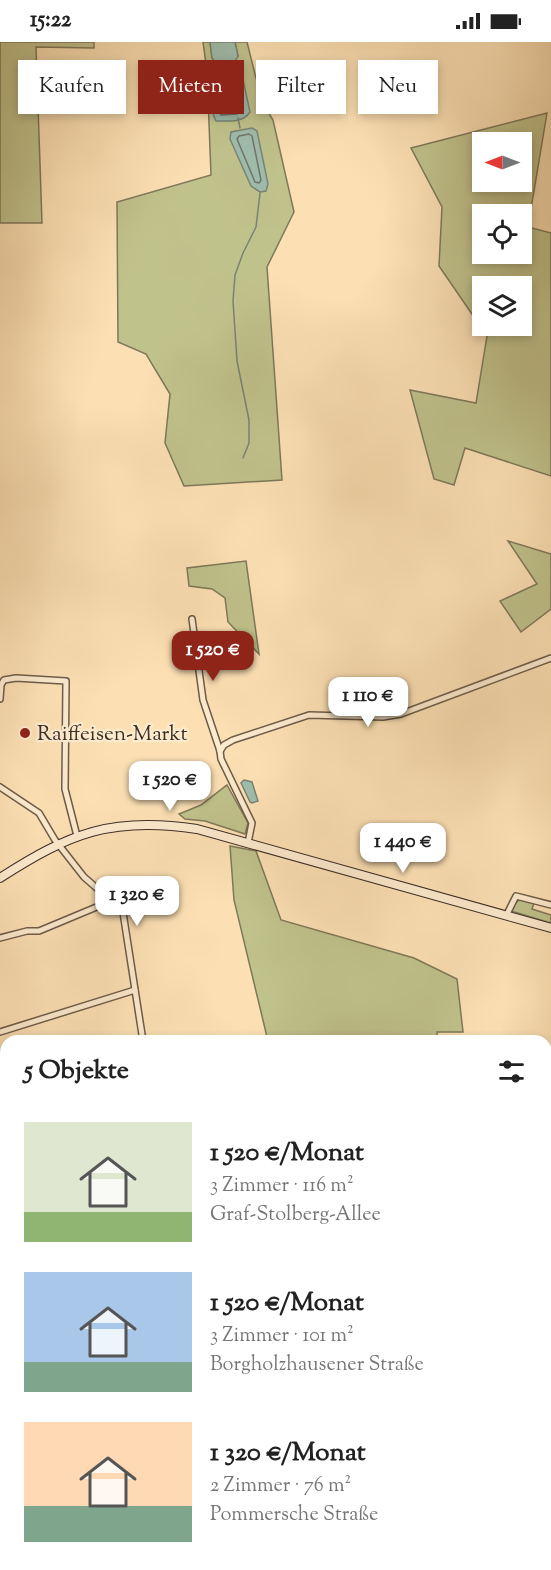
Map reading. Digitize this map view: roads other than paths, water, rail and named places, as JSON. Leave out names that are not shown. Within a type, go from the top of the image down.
[{"type":"main road","points":[[0,878],[58,843],[77,836],[128,825],[159,824],[197,829],[551,928]]},
{"type":"street","points":[[192,618],[203,699],[220,751],[222,765],[252,823],[248,843]]},
{"type":"street","points":[[220,751],[224,745],[233,740],[309,715],[383,717],[401,714],[551,658]]},
{"type":"street","points":[[0,699],[1,685],[4,680],[16,678],[66,681],[65,789],[77,836]]},
{"type":"street","points":[[0,787],[39,813],[84,877],[107,897],[122,906],[142,1035]]},
{"type":"street","points":[[506,916],[516,896],[551,905]]},
{"type":"street","points":[[0,938],[27,931],[39,931],[99,906],[107,897]]},
{"type":"street","points":[[0,1032],[135,990]]},
{"type":"water","points":[[210,42],[235,42],[238,56],[236,60],[213,60]]},
{"type":"water","points":[[244,84],[250,112],[247,116],[239,120],[216,121],[213,114],[244,114]]},
{"type":"water","points":[[252,128],[257,131],[268,184],[266,191],[260,192],[251,186],[230,139],[231,132]]},
{"type":"water","points":[[244,780],[252,782],[258,801],[250,802],[241,783]]},
{"type":"waterway","points":[[238,118],[240,128]]},
{"type":"waterway","points":[[243,458],[249,443],[249,420],[237,361],[233,301],[235,275],[256,227],[260,193]]},
{"type":"place","name":"Raiffeisen-Markt","points":[[25,733]]}]
